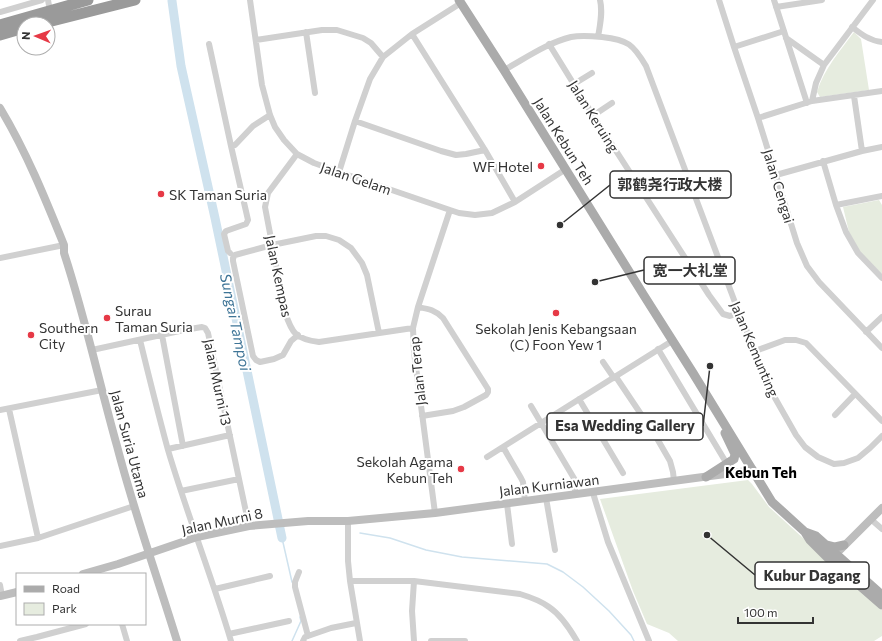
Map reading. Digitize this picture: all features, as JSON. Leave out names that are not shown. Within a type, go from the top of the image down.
[{"type":"highway","points":[[0,25],[49,5],[88,0]]},
{"type":"highway","points":[[56,20],[135,0]]},
{"type":"highway","points":[[0,35],[16,30]]},
{"type":"main road","name":"Jalan Kebun Teh","points":[[460,1],[725,424],[772,502],[805,532],[816,536],[824,549],[841,570],[848,574],[882,605]]},
{"type":"main road","points":[[706,477],[727,464],[735,457],[725,434],[725,424]]},
{"type":"main road","points":[[824,549],[845,547],[846,563]]},
{"type":"main road","name":"Jalan Kebun Teh","points":[[824,549],[846,563],[882,595]]},
{"type":"main road","points":[[837,556],[848,574]]},
{"type":"street","points":[[1,13],[42,0]]},
{"type":"street","name":"Jalan Gelam","points":[[250,0],[262,85],[270,116],[275,127],[284,140],[297,154],[314,163],[339,172],[459,213],[475,215],[492,213],[515,202],[566,169]]},
{"type":"street","points":[[598,37],[602,17],[602,6],[600,0]]},
{"type":"street","name":"Jalan Cengai","points":[[719,0],[797,243],[807,266],[819,282],[882,348]]},
{"type":"street","points":[[774,0],[809,102]]},
{"type":"street","points":[[776,7],[822,0]]},
{"type":"street","points":[[809,102],[824,65],[873,0]]},
{"type":"street","points":[[339,172],[370,79],[383,56],[460,1]]},
{"type":"street","points":[[852,27],[862,35],[872,40],[882,42]]},
{"type":"street","points":[[256,40],[322,30],[337,30],[363,38],[371,43],[383,56]]},
{"type":"street","points":[[734,47],[784,31]]},
{"type":"street","points":[[306,32],[315,94]]},
{"type":"street","points":[[412,34],[485,150],[515,202]]},
{"type":"street","name":"Jalan Kemunting","points":[[504,70],[549,44],[572,37],[582,36],[620,40],[627,43],[638,52],[646,66],[739,313],[775,398],[796,435],[805,447],[818,457],[834,464],[844,463],[858,458],[882,436]]},
{"type":"street","points":[[786,38],[824,65]]},
{"type":"street","points":[[209,44],[248,220],[246,224],[226,231],[224,234],[228,251],[230,252]]},
{"type":"street","name":"Jalan Keruing","points":[[549,44],[722,314],[730,316],[739,313]]},
{"type":"street","points":[[574,84],[592,73]]},
{"type":"street","points":[[758,118],[809,102],[882,91]]},
{"type":"street","points":[[854,96],[862,150]]},
{"type":"street","points":[[594,115],[612,103]]},
{"type":"street","name":"Jalan Suria Utama","points":[[0,108],[13,130],[40,186],[62,248],[83,316],[115,440],[134,506],[177,641]]},
{"type":"street","points":[[231,146],[236,145],[253,126],[270,116]]},
{"type":"street","name":"Jalan Suria Utama","points":[[0,119],[22,156],[62,248]]},
{"type":"street","points":[[355,121],[456,155],[485,150]]},
{"type":"street","points":[[776,174],[862,150],[882,147]]},
{"type":"street","name":"Jalan Kempas","points":[[297,154],[268,193],[265,206],[285,312],[289,324],[294,332],[307,340],[319,342],[413,328]]},
{"type":"street","points":[[823,161],[846,232],[858,254],[882,278]]},
{"type":"street","points":[[836,205],[882,197]]},
{"type":"street","name":"Jalan Terap","points":[[434,513],[414,352],[413,328],[418,307],[450,210]]},
{"type":"street","points":[[298,335],[291,341],[283,355],[274,359],[260,362],[256,360],[253,356],[233,258],[235,255],[272,245],[316,236],[326,236],[339,240],[351,248],[362,263],[367,275],[379,333]]},
{"type":"street","points":[[0,258],[62,248]]},
{"type":"street","points":[[418,307],[439,313],[488,389],[486,395],[464,407],[453,411],[422,416]]},
{"type":"street","points":[[866,332],[882,317]]},
{"type":"street","name":"Jalan Murni 13","points":[[92,350],[162,335],[206,328],[249,526]]},
{"type":"street","points":[[162,335],[183,446]]},
{"type":"street","points":[[140,340],[168,449],[231,641]]},
{"type":"street","points":[[756,351],[785,340],[796,340],[806,343],[882,421]]},
{"type":"street","points":[[487,457],[672,341]]},
{"type":"street","points":[[658,350],[727,464]]},
{"type":"street","points":[[603,362],[655,435],[670,461],[674,481]]},
{"type":"street","points":[[0,410],[102,390]]},
{"type":"street","points":[[835,415],[855,394]]},
{"type":"street","points":[[579,400],[623,473]]},
{"type":"street","points":[[531,406],[575,480],[575,495]]},
{"type":"street","points":[[9,409],[38,538]]},
{"type":"street","points":[[168,449],[230,435]]},
{"type":"street","points":[[503,447],[523,482],[525,501]]},
{"type":"street","name":"Jalan Kurniawan","points":[[348,525],[593,493],[753,470]]},
{"type":"street","points":[[181,491],[239,479]]},
{"type":"street","points":[[593,493],[608,542],[649,641]]},
{"type":"street","points":[[546,498],[554,550]]},
{"type":"street","points":[[507,504],[512,544]]},
{"type":"street","points":[[0,546],[38,538],[134,506]]},
{"type":"street","points":[[837,556],[882,508]]},
{"type":"street","points":[[845,547],[882,515]]},
{"type":"street","name":"Jalan Murni 8","points":[[91,573],[106,571],[149,553],[197,537],[249,526],[319,520],[348,525]]},
{"type":"street","points":[[874,522],[882,529]]},
{"type":"street","points":[[348,525],[348,561],[350,581],[360,641]]},
{"type":"street","points":[[299,572],[295,582],[295,587],[304,639],[331,628],[356,623]]},
{"type":"street","points":[[215,589],[270,576]]},
{"type":"street","points":[[350,581],[414,581],[520,594],[536,599],[550,607],[568,625],[577,641]]},
{"type":"street","points":[[414,581],[412,611],[414,641]]},
{"type":"street","points":[[0,585],[1,596],[16,592]]},
{"type":"street","points":[[229,634],[289,621]]},
{"type":"street","points":[[20,641],[38,639],[83,625]]},
{"type":"street","points":[[122,625],[127,641]]},
{"type":"street","points":[[431,641],[465,641]]},
{"type":"green space","points":[[854,32],[861,39],[869,90],[820,97],[817,92],[824,76],[833,60]]},
{"type":"green space","points":[[879,200],[882,205],[882,274],[860,252],[849,232],[843,207]]},
{"type":"green space","points":[[748,480],[769,507],[882,610],[882,636],[874,641],[678,641],[669,633],[647,624],[633,591],[600,499]]},
{"type":"waterway","name":"Sungai Tampoi","points":[[172,1],[181,66],[215,218],[282,538]]},
{"type":"waterway","points":[[360,533],[390,538],[426,550],[462,557],[547,564],[563,572],[583,587],[609,611],[631,635],[634,641]]},
{"type":"waterway","name":"Sungai Tampoi","points":[[282,538],[292,582]]},
{"type":"waterway","name":"Sungai Tampoi","points":[[292,641],[301,621],[300,617]]},
{"type":"place","name":"WF Hotel","points":[[541,166]]},
{"type":"place","name":"SK Taman Suria","points":[[161,194]]},
{"type":"place","name":"郭鹤尧行政大楼","points":[[560,225]]},
{"type":"place","name":"宽一大礼堂","points":[[595,282]]},
{"type":"place","name":"Sekolah Jenis Kebangsaan (C) Foon Yew 1","points":[[556,313]]},
{"type":"place","name":"Surau Taman Suria","points":[[107,318]]},
{"type":"place","name":"Southern City","points":[[31,335]]},
{"type":"place","name":"Esa Wedding Gallery","points":[[710,366]]},
{"type":"place","name":"Sekolah Agama Kebun Teh","points":[[461,469]]},
{"type":"place","name":"Kubur Dagang","points":[[707,535]]},
{"type":"district","name":"Kebun Teh","points":[[761,472]]}]
